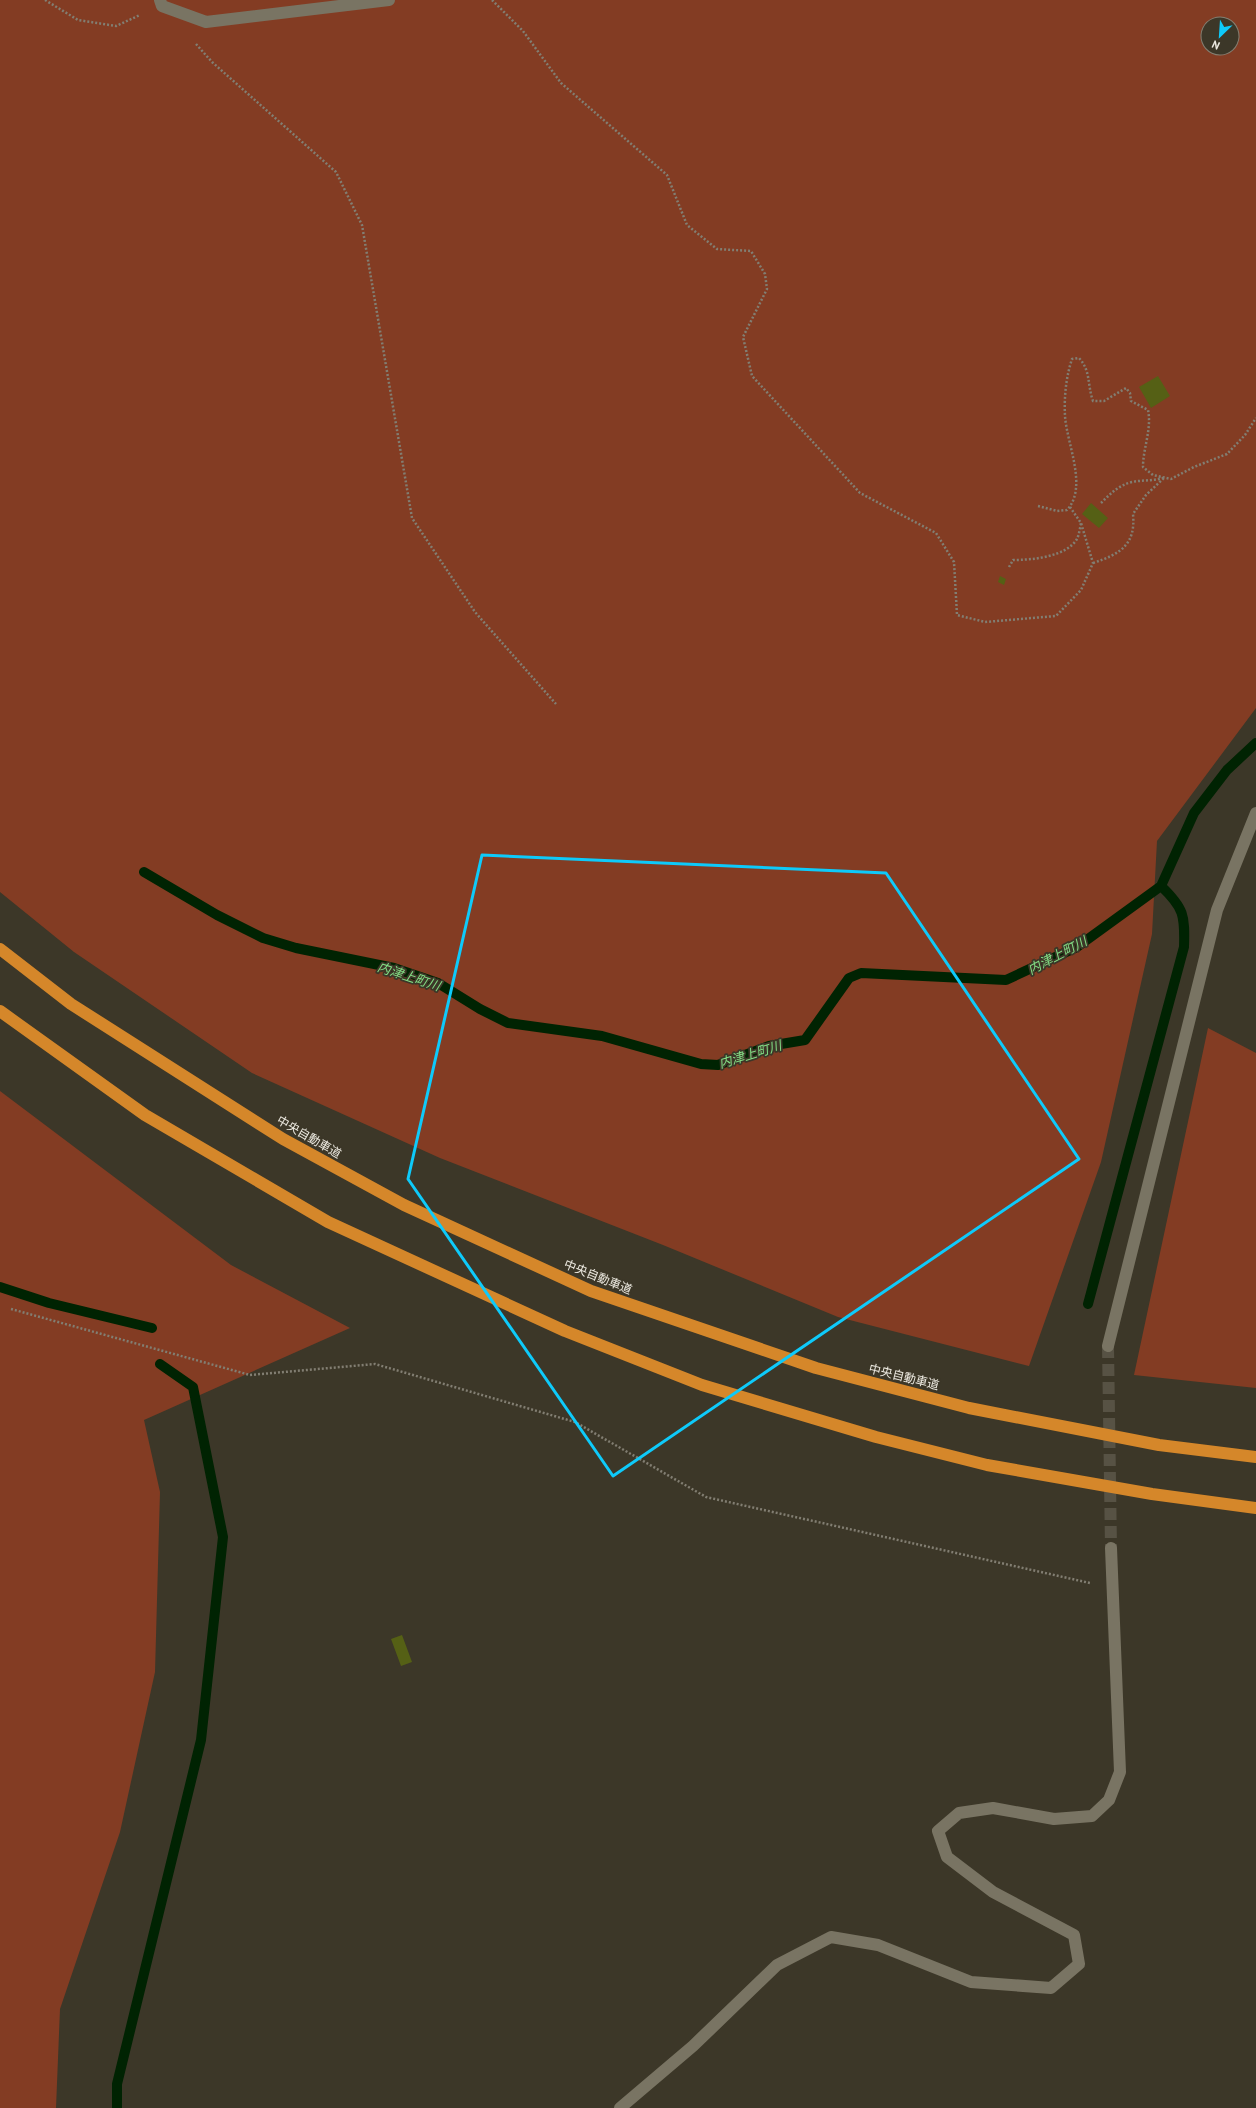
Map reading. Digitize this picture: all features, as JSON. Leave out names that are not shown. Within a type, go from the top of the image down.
[{"type":"highway","name":"中央自動車道","points":[[0,949],[71,1004],[283,1139],[404,1205],[590,1291],[816,1368],[969,1408],[1159,1445],[1256,1457]]},
{"type":"highway","points":[[0,1011],[145,1115],[328,1222],[565,1331],[702,1385],[876,1437],[987,1465],[1152,1494],[1256,1508]]},
{"type":"street","points":[[161,3],[206,22],[389,0]]},
{"type":"street","points":[[1108,1346],[1217,910],[1256,813]]},
{"type":"street","points":[[620,2108],[693,2046],[777,1965],[831,1937],[878,1945],[971,1982],[1051,1988],[1079,1964],[1074,1935],[993,1892],[947,1857],[938,1831],[959,1813],[993,1808],[1054,1819],[1092,1816],[1109,1800],[1120,1772],[1111,1587],[1111,1548]]},
{"type":"path","points":[[45,0],[78,20],[116,26],[161,3]]},
{"type":"path","points":[[492,0],[523,31],[561,83],[667,175],[687,225],[717,249],[751,251],[764,274],[767,289],[742,337],[752,376],[860,493],[936,533],[954,562],[957,615],[985,622],[1056,616],[1081,590],[1093,563],[1082,523],[1070,507]]},
{"type":"path","points":[[192,40],[212,62],[336,172],[362,225],[412,518],[475,612],[556,704]]},
{"type":"path","points":[[1038,506],[1056,511],[1067,510],[1074,502],[1078,487],[1065,417],[1067,374],[1072,359],[1079,358],[1087,366],[1089,390],[1093,401],[1104,401],[1126,388],[1130,393],[1131,401],[1148,410],[1150,421],[1143,453],[1142,467],[1153,475],[1171,480],[1194,467],[1227,454],[1245,435],[1256,418]]},
{"type":"path","points":[[1093,563],[1114,556],[1128,545],[1133,521],[1132,514],[1146,495],[1164,478]]},
{"type":"path","points":[[1101,503],[1112,491],[1132,482],[1153,481],[1164,478]]},
{"type":"path","points":[[1009,567],[1013,560],[1041,560],[1069,547],[1077,539],[1082,523]]},
{"type":"path","points":[[11,1309],[250,1375],[375,1364],[576,1422],[706,1497],[1111,1587]]},
{"type":"highlighted area","points":[[482,855],[886,873],[1079,1159],[613,1476],[408,1179]]},
{"type":"shaded area","points":[[0,0],[1256,0],[1256,708],[1157,841],[1152,934],[1101,1162],[1029,1366],[838,1317],[663,1245],[440,1158],[252,1073],[74,952],[0,892]]},
{"type":"shaded area","points":[[1208,1028],[1256,1053],[1256,1388],[1134,1375]]},
{"type":"shaded area","points":[[0,1091],[231,1265],[350,1328],[144,1420],[160,1492],[155,1672],[120,1832],[60,2009],[56,2108],[0,2108]]},
{"type":"building","points":[[1158,376],[1170,396],[1151,408],[1139,387]]},
{"type":"building","points":[[1091,503],[1108,518],[1099,528],[1082,514]]},
{"type":"building","points":[[1000,576],[1006,579],[1004,585],[998,582]]},
{"type":"building","points":[[402,1635],[412,1662],[401,1666],[391,1639]]},
{"type":"waterway","name":"内津上町川","points":[[144,872],[217,915],[263,938],[296,948],[394,968],[438,983],[480,1009],[508,1023],[602,1036],[701,1064],[718,1065],[769,1046],[805,1040],[849,978],[861,973],[1006,980],[1077,947],[1161,886],[1194,813],[1227,770],[1256,743]]},
{"type":"waterway","points":[[1088,1304],[1184,947],[1182,913],[1174,900],[1161,886]]},
{"type":"waterway","points":[[0,1287],[49,1303],[152,1328]]},
{"type":"waterway","points":[[117,2108],[117,2084],[201,1740],[223,1537],[193,1387],[160,1364]]},
{"type":"tunnel","points":[[1108,1346],[1111,1548]]}]
